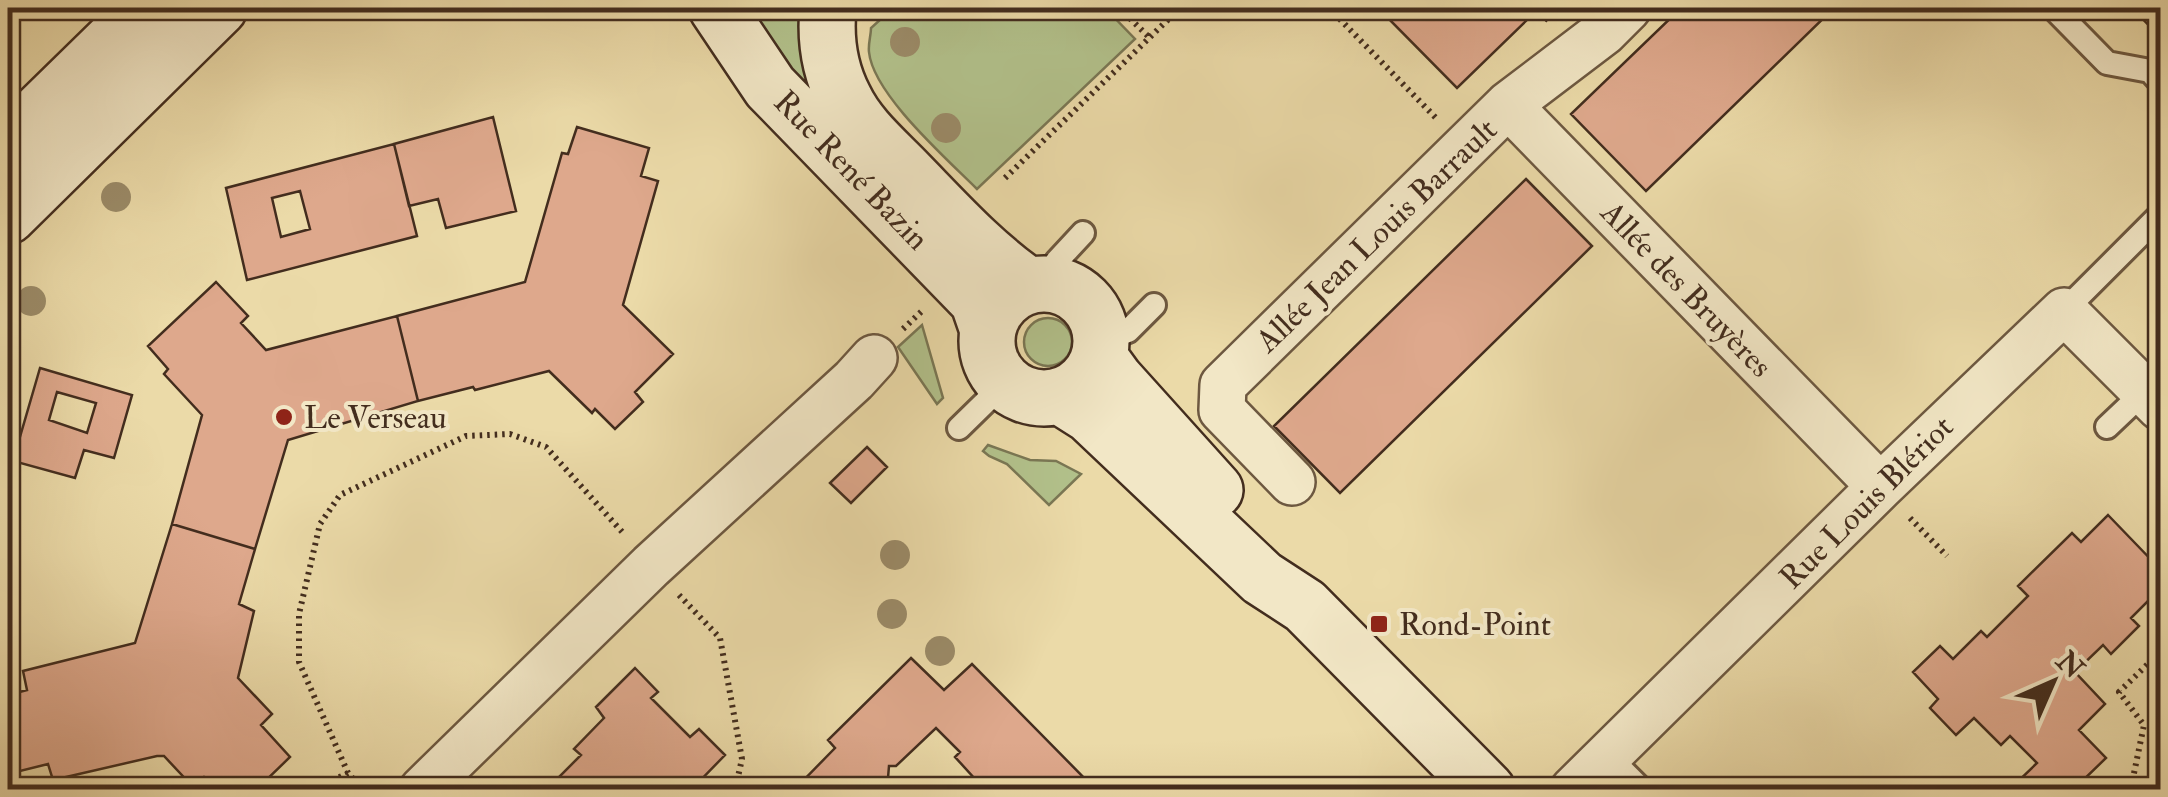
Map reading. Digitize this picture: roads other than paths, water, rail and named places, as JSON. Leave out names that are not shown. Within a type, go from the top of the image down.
[{"type":"street","points":[[8,143],[146,8]]},
{"type":"street","points":[[8,216],[219,8]]},
{"type":"street","name":"Rue René Bazin","points":[[717,8],[770,87],[978,300],[988,330]]},
{"type":"street","name":"Rue René Bazin","points":[[828,8],[826,33],[833,72],[845,102],[864,128],[1000,266],[1038,285]]},
{"type":"street","name":"Allée Jean Louis Barrault","points":[[1292,482],[1222,410],[1222,385],[1508,106],[1604,32],[1628,8]]},
{"type":"street","name":"Allée des Bruyères","points":[[1508,106],[1865,471]]},
{"type":"street","points":[[1038,285],[1064,287],[1079,296],[1099,324],[1100,349],[1091,374],[1078,387],[1060,396],[1041,398],[1006,383],[994,367],[988,349],[988,330],[1002,302],[1015,292],[1038,285]]},
{"type":"street","points":[[2064,310],[2152,399]]},
{"type":"street","name":"Rue Louis Blériot","points":[[1573,790],[2064,310]]},
{"type":"street","points":[[1100,349],[1126,392],[1276,556],[1306,606]]},
{"type":"street","points":[[422,790],[652,566],[874,358]]},
{"type":"street","points":[[1060,396],[1090,415],[1262,578],[1306,606],[1487,790]]},
{"type":"lane","points":[[2052,8],[2107,63],[2150,71],[2160,82]]},
{"type":"lane","points":[[2064,310],[2160,215]]},
{"type":"lane","points":[[1038,285],[1084,233]]},
{"type":"lane","points":[[1100,349],[1128,331],[1154,304]]},
{"type":"lane","points":[[959,428],[1006,383]]},
{"type":"lane","points":[[2106,427],[2152,399]]},
{"type":"lane","points":[[1607,755],[1641,789]]},
{"type":"place","name":"Le Verseau","points":[[284,417]]},
{"type":"place","name":"Rond-Point","points":[[1379,624]]}]
